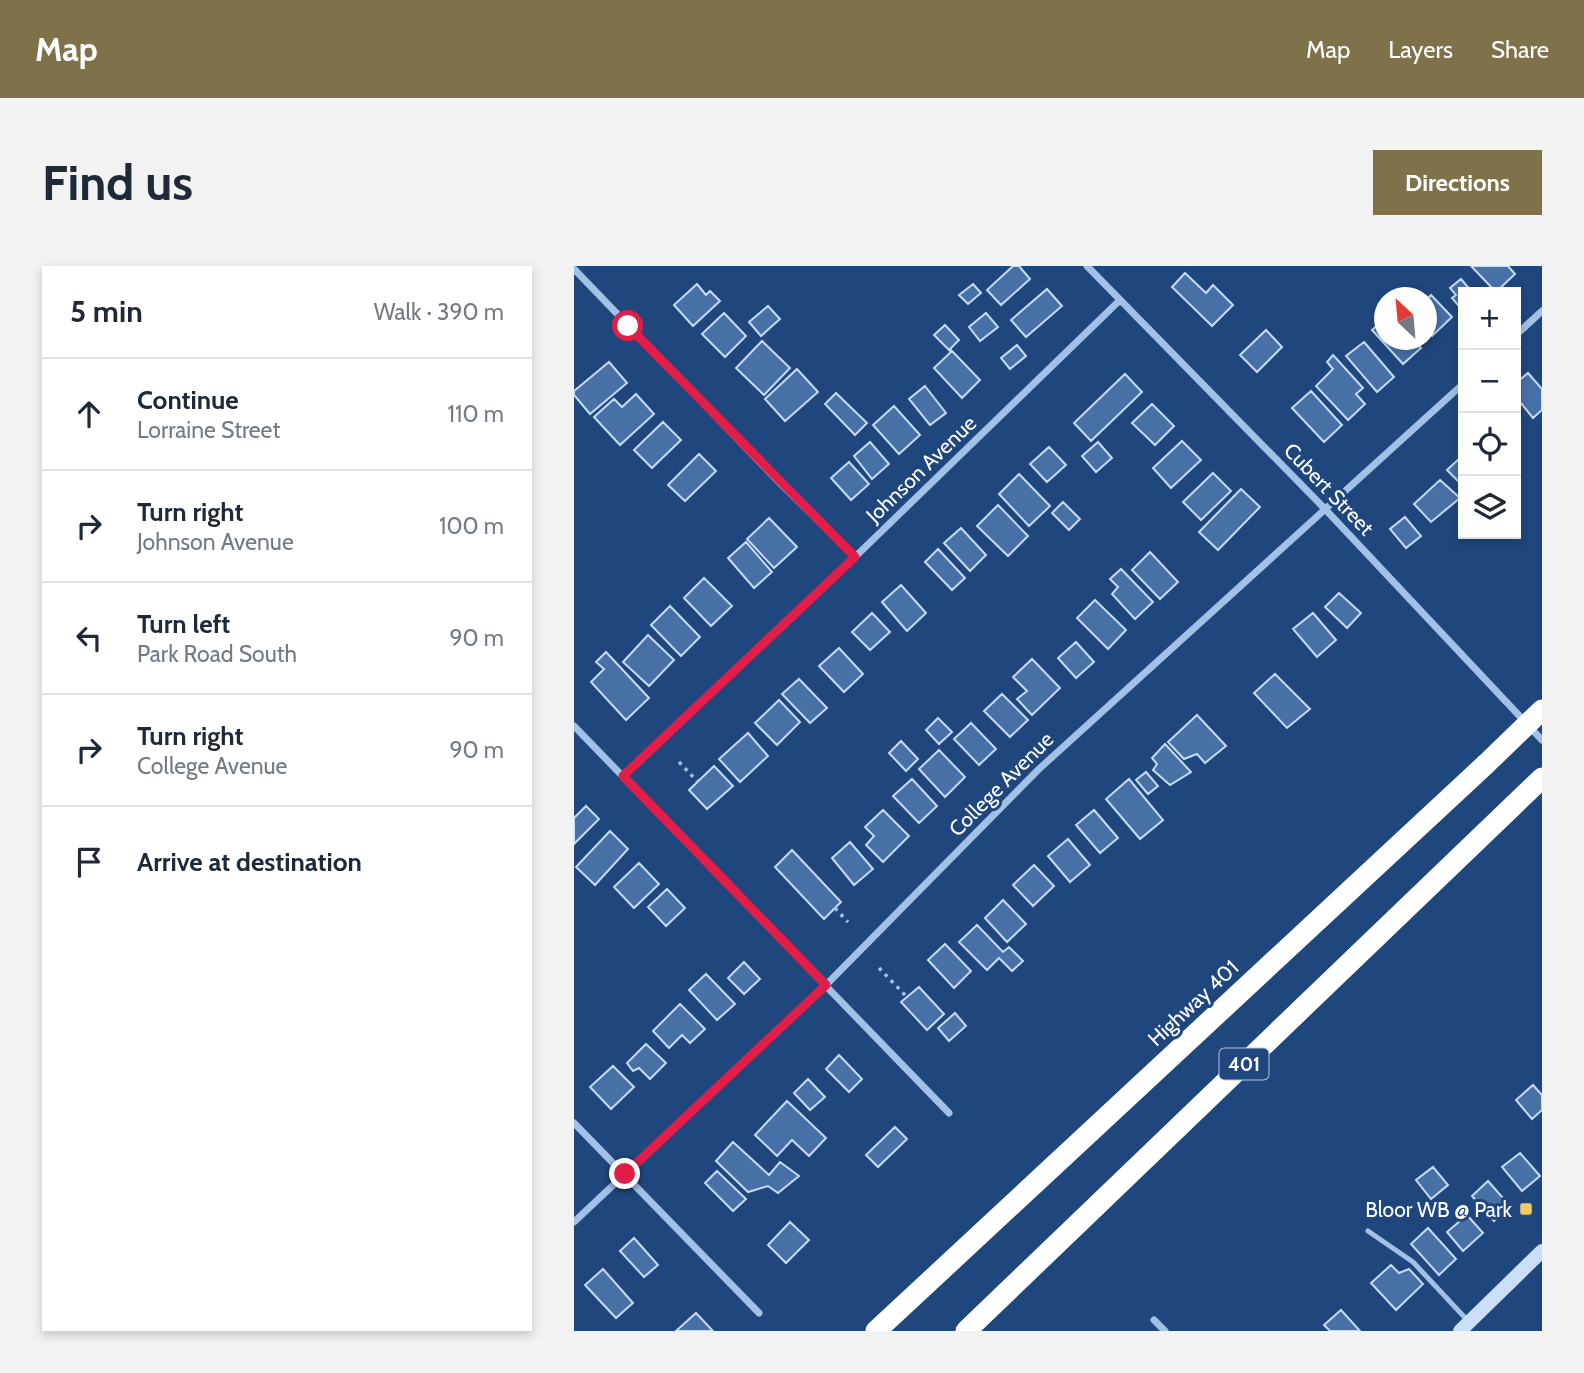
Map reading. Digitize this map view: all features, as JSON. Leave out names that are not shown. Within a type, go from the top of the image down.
[{"type":"highway","name":"Highway 401","points":[[876,1331],[1542,710]]},
{"type":"highway","name":"401","points":[[966,1331],[1542,778]]},
{"type":"main road","points":[[1465,1326],[1542,1251]]},
{"type":"street","name":"Cubert Street","points":[[1087,266],[1325,509],[1542,740]]},
{"type":"street","points":[[574,269],[855,557]]},
{"type":"street","name":"Johnson Avenue","points":[[623,776],[855,557],[1119,301]]},
{"type":"street","points":[[1521,331],[1541,315]]},
{"type":"street","name":"College Avenue","points":[[574,1222],[826,985],[1039,769],[1458,389]]},
{"type":"street","points":[[574,726],[949,1113]]},
{"type":"street","points":[[574,1123],[759,1313]]},
{"type":"street","points":[[1154,1320],[1165,1331]]},
{"type":"lane","points":[[1368,1231],[1413,1262],[1465,1326]]},
{"type":"path","points":[[679,762],[698,782]]},
{"type":"path","points":[[835,908],[848,922]]},
{"type":"path","points":[[879,968],[907,997]]},
{"type":"building","points":[[1013,266],[1019,266],[1030,279],[1001,305],[987,290]]},
{"type":"building","points":[[1471,266],[1508,266],[1515,274],[1501,287],[1491,287]]},
{"type":"building","points":[[1185,273],[1206,293],[1213,285],[1233,305],[1212,326],[1172,287]]},
{"type":"building","points":[[1461,279],[1468,287],[1458,287],[1458,305],[1452,298],[1456,295],[1450,288]]},
{"type":"building","points":[[697,284],[706,295],[710,291],[720,301],[693,326],[674,305]]},
{"type":"building","points":[[973,284],[981,293],[968,304],[959,295]]},
{"type":"building","points":[[1047,289],[1062,306],[1026,337],[1011,320]]},
{"type":"building","points":[[1437,301],[1452,317],[1437,331]]},
{"type":"building","points":[[768,306],[780,319],[761,336],[749,322]]},
{"type":"building","points":[[724,313],[746,336],[725,357],[702,334]]},
{"type":"building","points":[[986,313],[998,327],[980,341],[969,327]]},
{"type":"building","points":[[945,325],[959,340],[950,349],[980,380],[962,398],[934,368],[951,352],[934,335]]},
{"type":"building","points":[[1266,330],[1282,347],[1257,372],[1240,355]]},
{"type":"building","points":[[762,341],[790,368],[764,395],[736,368]]},
{"type":"building","points":[[1364,342],[1394,377],[1377,392],[1346,356]]},
{"type":"building","points":[[1017,345],[1026,356],[1010,369],[1001,358]]},
{"type":"building","points":[[1390,350],[1419,350],[1403,364]]},
{"type":"building","points":[[1333,355],[1363,388],[1356,394],[1365,404],[1348,420],[1316,386],[1333,369],[1327,362]]},
{"type":"building","points":[[609,362],[627,383],[590,414],[574,395],[574,391]]},
{"type":"building","points":[[797,369],[818,392],[785,421],[765,399]]},
{"type":"building","points":[[1528,373],[1542,389],[1542,410],[1533,418],[1521,403],[1521,379]]},
{"type":"building","points":[[1125,374],[1142,392],[1091,441],[1074,423]]},
{"type":"building","points":[[925,386],[946,413],[930,425],[909,399]]},
{"type":"building","points":[[1311,391],[1342,425],[1324,442],[1292,408]]},
{"type":"building","points":[[836,393],[867,423],[855,435],[825,404]]},
{"type":"building","points":[[636,394],[654,414],[620,445],[594,417],[614,399],[622,407]]},
{"type":"building","points":[[1152,404],[1174,426],[1155,445],[1132,423]]},
{"type":"building","points":[[894,406],[920,435],[899,454],[873,425]]},
{"type":"building","points":[[663,422],[681,440],[652,468],[634,450]]},
{"type":"building","points":[[1182,441],[1201,460],[1171,488],[1153,468]]},
{"type":"building","points":[[870,442],[889,464],[872,479],[854,456]]},
{"type":"building","points":[[1098,442],[1112,458],[1096,472],[1082,456]]},
{"type":"building","points":[[1049,447],[1066,465],[1047,482],[1030,464]]},
{"type":"building","points":[[699,454],[716,471],[685,501],[668,485]]},
{"type":"building","points":[[1458,460],[1458,481],[1447,470]]},
{"type":"building","points":[[849,462],[869,484],[851,500],[831,478]]},
{"type":"building","points":[[1213,473],[1231,491],[1201,520],[1183,502]]},
{"type":"building","points":[[1019,474],[1050,506],[1029,526],[999,494]]},
{"type":"building","points":[[1440,480],[1458,496],[1458,500],[1431,522],[1414,504]]},
{"type":"building","points":[[1241,489],[1260,507],[1218,550],[1199,532]]},
{"type":"building","points":[[1063,502],[1080,519],[1069,530],[1052,513]]},
{"type":"building","points":[[998,505],[1028,536],[1008,556],[977,526]]},
{"type":"building","points":[[1405,517],[1421,536],[1406,548],[1390,529]]},
{"type":"building","points":[[769,518],[797,547],[774,568],[747,539]]},
{"type":"building","points":[[961,528],[986,555],[970,571],[944,543]]},
{"type":"building","points":[[746,542],[772,572],[754,588],[728,558]]},
{"type":"building","points":[[938,549],[965,578],[952,590],[925,562]]},
{"type":"building","points":[[1150,552],[1178,582],[1160,599],[1132,570]]},
{"type":"building","points":[[1121,569],[1153,602],[1135,619],[1112,594],[1118,587],[1110,579]]},
{"type":"building","points":[[704,578],[732,606],[711,626],[684,598]]},
{"type":"building","points":[[901,585],[926,613],[907,631],[882,602]]},
{"type":"building","points":[[1339,593],[1361,613],[1347,628],[1325,607]]},
{"type":"building","points":[[1095,600],[1126,630],[1108,649],[1077,618]]},
{"type":"building","points":[[670,606],[700,637],[681,656],[651,625]]},
{"type":"building","points":[[872,613],[890,632],[870,650],[852,632]]},
{"type":"building","points":[[1313,613],[1336,640],[1317,657],[1293,629]]},
{"type":"building","points":[[648,635],[674,660],[649,686],[623,662]]},
{"type":"building","points":[[1076,642],[1094,662],[1076,678],[1058,658]]},
{"type":"building","points":[[839,648],[863,674],[844,692],[819,666]]},
{"type":"building","points":[[606,652],[649,698],[626,720],[591,682],[604,669],[596,662]]},
{"type":"building","points":[[1032,659],[1060,688],[1032,715],[1017,699],[1027,691],[1013,677]]},
{"type":"building","points":[[1275,674],[1310,709],[1287,728],[1254,693]]},
{"type":"building","points":[[799,679],[827,708],[810,723],[782,694]]},
{"type":"building","points":[[1002,694],[1028,720],[1010,737],[984,711]]},
{"type":"building","points":[[779,700],[800,722],[777,745],[755,723]]},
{"type":"building","points":[[1197,715],[1226,746],[1205,763],[1197,754],[1184,759],[1168,742]]},
{"type":"building","points":[[938,718],[952,732],[939,744],[926,730]]},
{"type":"building","points":[[971,723],[996,749],[979,765],[954,739]]},
{"type":"building","points":[[748,733],[768,756],[740,782],[719,759]]},
{"type":"building","points":[[901,741],[918,759],[906,771],[889,753]]},
{"type":"building","points":[[1165,744],[1191,772],[1170,785],[1153,770],[1157,764],[1152,758]]},
{"type":"building","points":[[939,750],[965,777],[945,797],[919,769]]},
{"type":"building","points":[[714,766],[733,786],[707,809],[689,790]]},
{"type":"building","points":[[1146,772],[1158,786],[1148,794],[1136,780]]},
{"type":"building","points":[[912,779],[937,806],[919,823],[893,796]]},
{"type":"building","points":[[1129,779],[1163,820],[1140,839],[1106,799]]},
{"type":"building","points":[[586,806],[599,819],[574,844],[574,818]]},
{"type":"building","points":[[883,810],[909,836],[883,862],[866,845],[874,836],[865,827]]},
{"type":"building","points":[[1094,810],[1118,838],[1100,853],[1076,825]]},
{"type":"building","points":[[610,831],[628,849],[595,885],[576,867]]},
{"type":"building","points":[[1068,839],[1090,865],[1070,882],[1048,856]]},
{"type":"building","points":[[850,842],[873,869],[854,885],[832,858]]},
{"type":"building","points":[[792,850],[841,902],[824,919],[775,867]]},
{"type":"building","points":[[639,863],[659,884],[634,908],[614,887]]},
{"type":"building","points":[[1034,865],[1054,886],[1033,906],[1013,885]]},
{"type":"building","points":[[667,889],[685,908],[666,926],[648,907]]},
{"type":"building","points":[[1003,900],[1026,924],[1007,942],[985,918]]},
{"type":"building","points":[[977,925],[1003,952],[1009,947],[1023,961],[1012,971],[999,958],[987,970],[959,942]]},
{"type":"building","points":[[945,944],[971,971],[954,988],[928,960]]},
{"type":"building","points":[[744,962],[760,979],[744,994],[728,978]]},
{"type":"building","points":[[706,974],[735,1004],[717,1020],[689,990]]},
{"type":"building","points":[[919,987],[944,1014],[927,1030],[901,1002]]},
{"type":"building","points":[[680,1004],[705,1029],[690,1043],[682,1035],[669,1048],[653,1031]]},
{"type":"building","points":[[955,1013],[966,1026],[949,1041],[938,1028]]},
{"type":"building","points":[[646,1044],[666,1063],[650,1079],[639,1068],[633,1071],[627,1063]]},
{"type":"building","points":[[839,1055],[862,1079],[849,1092],[826,1069]]},
{"type":"building","points":[[613,1066],[634,1087],[611,1109],[590,1087]]},
{"type":"building","points":[[808,1079],[825,1097],[810,1110],[794,1093]]},
{"type":"building","points":[[1533,1085],[1542,1095],[1542,1110],[1532,1119],[1516,1100]]},
{"type":"building","points":[[787,1101],[826,1138],[809,1156],[792,1140],[777,1156],[755,1135]]},
{"type":"building","points":[[895,1127],[907,1139],[878,1167],[866,1155]]},
{"type":"building","points":[[733,1142],[769,1175],[780,1162],[799,1176],[778,1193],[768,1186],[748,1192],[716,1161]]},
{"type":"building","points":[[1520,1153],[1540,1176],[1522,1191],[1502,1167]]},
{"type":"building","points":[[1433,1167],[1448,1185],[1431,1199],[1416,1180]]},
{"type":"building","points":[[717,1171],[746,1199],[733,1211],[705,1183]]},
{"type":"building","points":[[1488,1181],[1510,1206],[1494,1221],[1472,1196]]},
{"type":"building","points":[[1467,1215],[1483,1233],[1463,1251],[1447,1232]]},
{"type":"building","points":[[790,1222],[809,1240],[786,1263],[768,1245]]},
{"type":"building","points":[[1428,1228],[1456,1259],[1439,1275],[1411,1244]]},
{"type":"building","points":[[634,1238],[658,1265],[644,1277],[620,1251]]},
{"type":"building","points":[[1391,1265],[1399,1273],[1409,1269],[1423,1284],[1396,1310],[1371,1283]]},
{"type":"building","points":[[603,1269],[633,1303],[616,1318],[585,1285]]},
{"type":"building","points":[[1341,1310],[1360,1331],[1330,1331],[1324,1325]]},
{"type":"building","points":[[696,1313],[713,1331],[676,1331]]},
{"type":"place","name":"Bloor WB @ Park","points":[[1526,1209]]},
{"type":"route","points":[[625,1174],[826,985],[623,776],[855,557],[628,326]]}]
